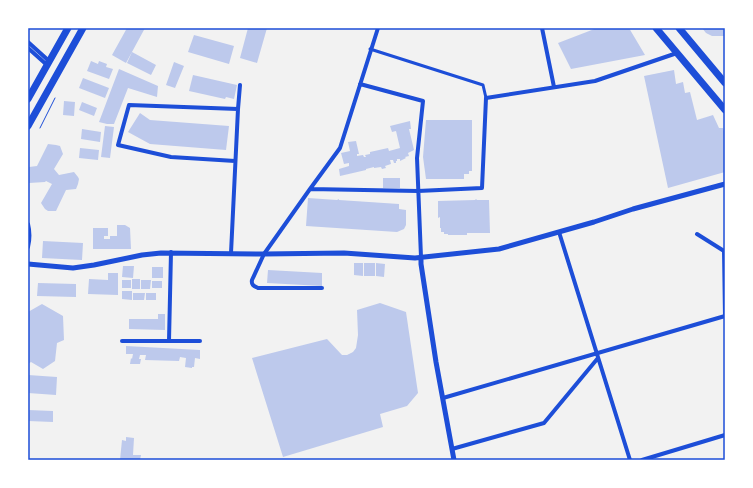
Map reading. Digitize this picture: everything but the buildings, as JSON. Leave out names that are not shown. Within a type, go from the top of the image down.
[{"type":"main road","points":[[28,99],[68,28]]},
{"type":"main road","points":[[28,126],[83,28]]},
{"type":"main road","points":[[656,28],[725,110]]},
{"type":"main road","points":[[679,28],[725,83]]},
{"type":"street","points":[[322,288],[258,288],[254,286],[252,280],[264,254],[340,148],[370,49],[378,28]]},
{"type":"street","points":[[542,28],[554,88]]},
{"type":"street","points":[[28,42],[48,63]]},
{"type":"street","points":[[28,48],[48,63]]},
{"type":"street","points":[[310,189],[418,191],[482,188],[486,98],[483,85],[370,49]]},
{"type":"street","points":[[486,98],[595,81],[677,53]]},
{"type":"street","points":[[360,84],[423,101],[417,158],[421,264],[436,362],[454,460]]},
{"type":"street","points":[[230,253],[240,85]]},
{"type":"street","points":[[235,161],[171,157],[118,145],[129,105],[238,109]]},
{"type":"street","points":[[28,264],[80,268],[146,254],[171,252],[264,254],[344,253],[415,258],[499,249],[594,222],[633,209],[725,184]]},
{"type":"street","points":[[28,224],[30,232],[28,247]]},
{"type":"street","points":[[559,232],[630,460]]},
{"type":"street","points":[[443,398],[597,356],[725,316],[724,251],[697,234]]},
{"type":"street","points":[[169,341],[171,252]]},
{"type":"street","points":[[122,341],[200,341]]},
{"type":"street","points":[[452,449],[544,423],[597,356]]},
{"type":"street","points":[[642,460],[725,435]]},
{"type":"path","points":[[40,128],[54,98]]}]
